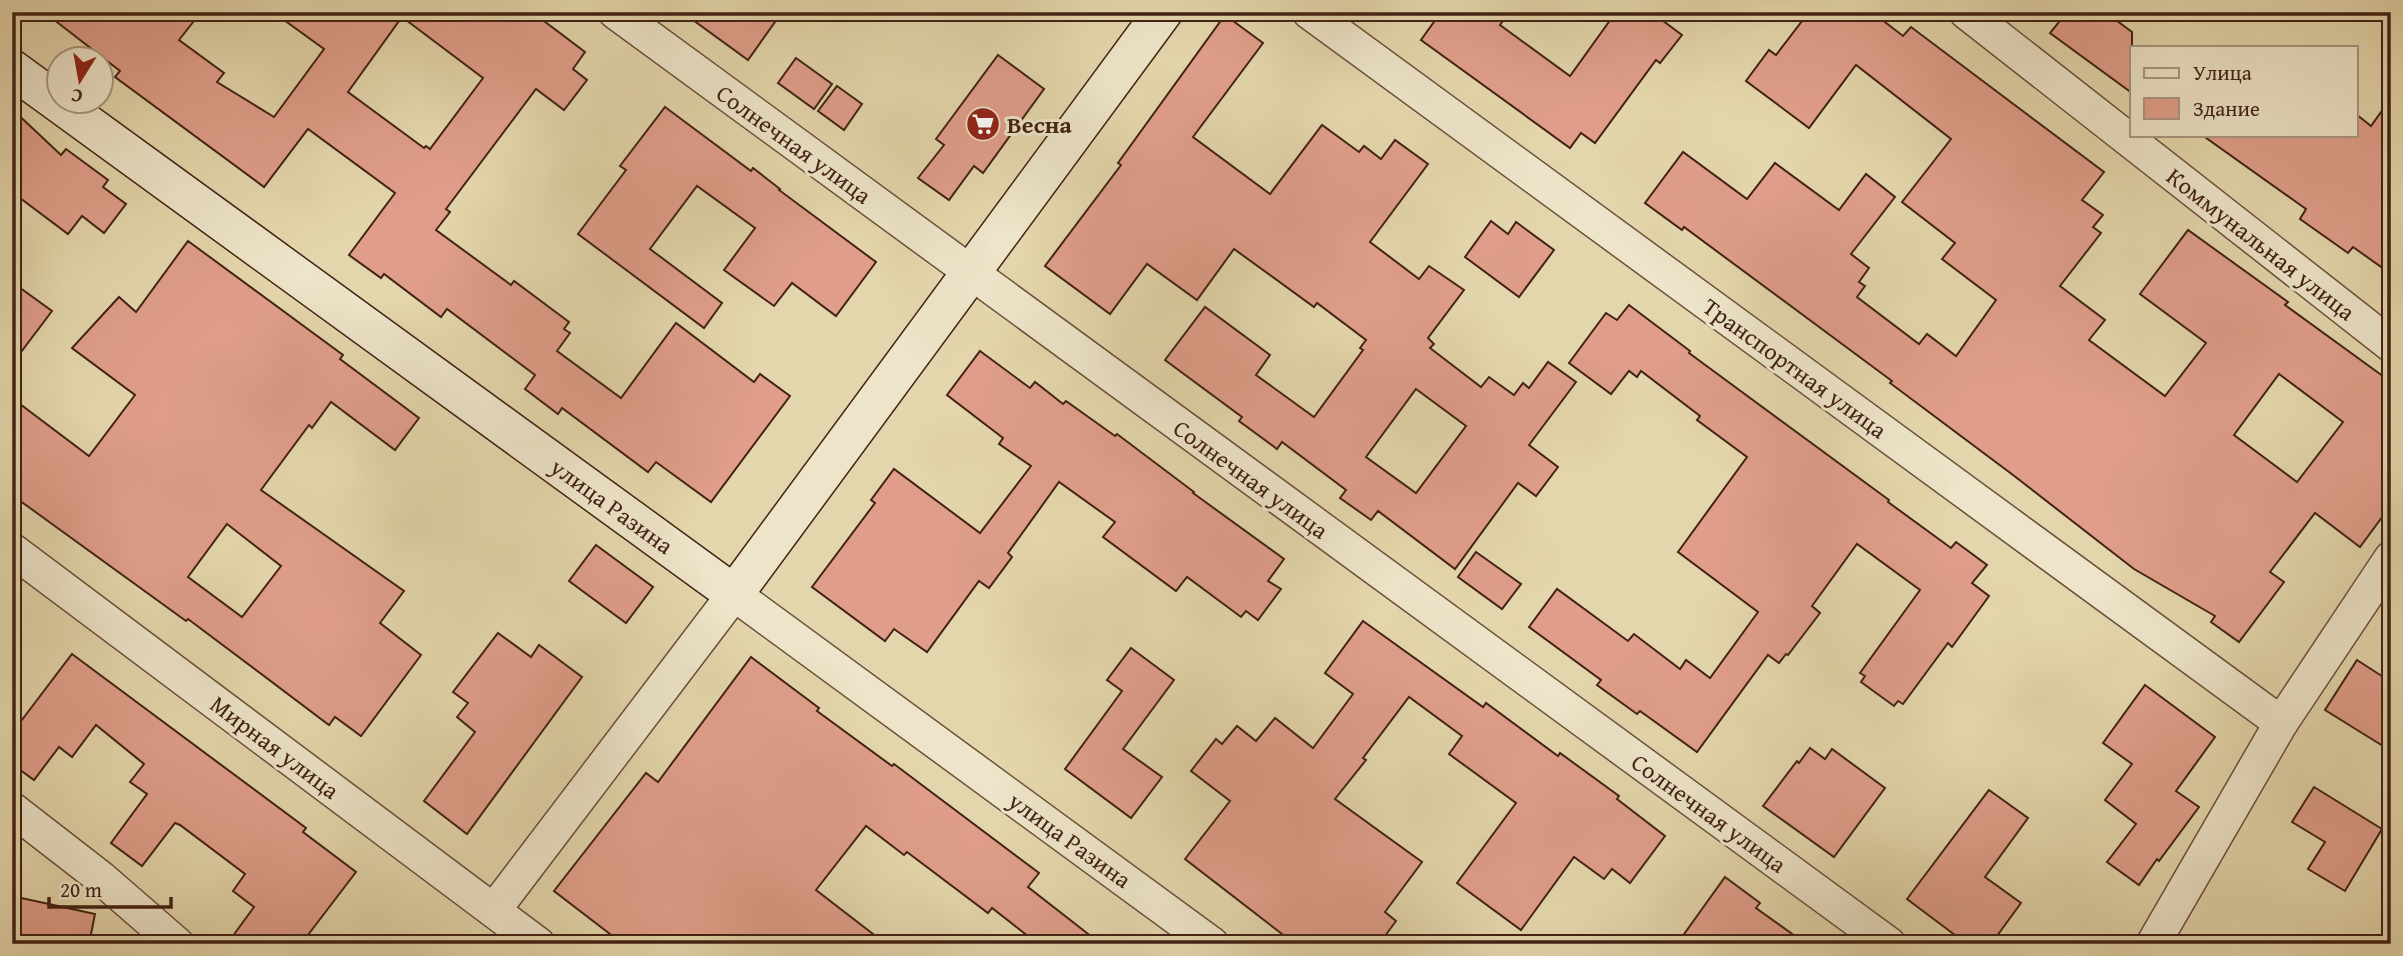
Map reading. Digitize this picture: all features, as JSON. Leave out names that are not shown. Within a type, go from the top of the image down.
[{"type":"street","name":"Солнечная улица","points":[[615,12],[1889,944]]},
{"type":"street","points":[[494,910],[734,594],[1163,12]]},
{"type":"street","name":"Транспортная улица","points":[[1309,12],[2281,723]]},
{"type":"street","name":"Коммунальная улица","points":[[1966,12],[2391,345]]},
{"type":"street","name":"улица Разина","points":[[12,69],[1212,944]]},
{"type":"street","name":"Мирная улица","points":[[12,550],[538,944]]},
{"type":"street","points":[[2153,944],[2281,723],[2391,558]]},
{"type":"street","points":[[12,809],[101,878],[177,944]]},
{"type":"building","points":[[44,12],[201,12],[179,40],[224,73],[217,82],[274,117],[324,49],[273,12],[532,12],[585,52],[573,69],[587,80],[564,110],[536,89],[446,209],[450,212],[436,230],[511,285],[514,281],[569,322],[564,329],[570,333],[557,351],[621,398],[676,323],[754,382],[760,374],[790,396],[711,502],[656,462],[648,472],[562,408],[558,414],[525,389],[535,375],[447,309],[441,317],[384,274],[381,278],[349,255],[395,193],[308,129],[264,187],[116,76],[120,71],[116,68],[116,46],[88,46]],"holes":[[[402,17],[483,78],[430,149],[426,146],[424,148],[348,92]]]},
{"type":"building","points":[[682,12],[782,12],[748,60]]},
{"type":"building","points":[[1441,12],[1509,12],[1500,25],[1570,76],[1616,12],[1651,12],[1682,35],[1660,63],[1656,60],[1595,143],[1581,133],[1570,148],[1421,40]]},
{"type":"building","points":[[1809,12],[1872,12],[1903,36],[1911,27],[2104,172],[2082,200],[2103,215],[2093,227],[2101,233],[2060,286],[2105,320],[2089,340],[2165,396],[2206,343],[2140,294],[2188,230],[2288,302],[2285,305],[2391,382],[2391,505],[2360,547],[2315,513],[2270,572],[2284,582],[2239,642],[2211,622],[2215,616],[2134,569],[1890,383],[1892,381],[1684,227],[1682,230],[1645,203],[1683,152],[1747,199],[1775,163],[1839,210],[1866,174],[1895,197],[1851,254],[1869,268],[1859,282],[1865,286],[1857,297],[1919,344],[1927,334],[1956,356],[1996,300],[1942,259],[1955,243],[1902,202],[1951,139],[1856,65],[1809,128],[1746,81],[1769,50],[1776,55]],"holes":[[[2279,374],[2343,422],[2297,482],[2234,435]]]},
{"type":"building","points":[[2067,12],[2105,12],[2132,32],[2130,92],[2050,33]]},
{"type":"building","points":[[1225,15],[1263,43],[1193,137],[1270,194],[1322,125],[1359,152],[1364,146],[1381,159],[1395,140],[1428,164],[1370,242],[1419,279],[1429,266],[1464,290],[1428,338],[1434,344],[1430,348],[1481,387],[1489,377],[1514,395],[1523,383],[1529,388],[1548,362],[1576,382],[1529,445],[1558,467],[1536,496],[1518,483],[1455,569],[1378,511],[1371,520],[1340,498],[1346,490],[1282,442],[1277,449],[1239,421],[1242,417],[1165,360],[1205,307],[1270,355],[1256,375],[1314,417],[1363,350],[1360,348],[1366,340],[1317,303],[1314,307],[1234,249],[1197,300],[1147,264],[1110,314],[1045,266],[1121,165],[1118,163]],"holes":[[[1416,389],[1466,426],[1416,493],[1366,457]]]},
{"type":"building","name":"Весна","points":[[998,55],[1044,89],[983,173],[974,166],[949,200],[918,178],[944,145],[936,139]]},
{"type":"building","points":[[796,58],[832,84],[814,109],[778,83]]},
{"type":"building","points":[[837,86],[862,104],[844,130],[818,111]]},
{"type":"building","points":[[2391,98],[2391,274],[2353,247],[2348,253],[2300,219],[2306,209],[2203,136],[2358,136],[2358,116],[2371,126]]},
{"type":"building","points":[[665,107],[751,171],[753,168],[876,262],[836,316],[792,283],[774,306],[724,270],[755,228],[697,186],[650,249],[722,303],[704,328],[578,234],[626,170],[620,166]]},
{"type":"building","points":[[12,109],[61,155],[66,149],[108,180],[103,187],[126,204],[104,233],[82,216],[68,234],[12,192]]},
{"type":"building","points":[[1491,221],[1508,234],[1516,222],[1554,250],[1519,297],[1465,257]]},
{"type":"building","points":[[188,241],[343,355],[340,359],[419,418],[395,450],[331,402],[312,428],[309,425],[261,490],[404,591],[380,623],[421,655],[361,736],[335,717],[329,725],[188,619],[186,621],[12,495],[12,398],[89,456],[135,395],[72,348],[119,297],[136,312]],"holes":[[[227,524],[281,566],[242,617],[188,577]]]},
{"type":"building","points":[[12,282],[52,311],[12,364]]},
{"type":"building","points":[[1629,305],[1690,351],[1689,353],[1951,548],[1956,542],[1987,565],[1972,583],[1989,596],[1952,647],[1948,643],[1903,704],[1898,701],[1894,706],[1861,682],[1865,676],[1860,673],[1920,590],[1857,544],[1812,606],[1820,613],[1788,655],[1779,663],[1768,655],[1697,752],[1640,711],[1637,714],[1597,685],[1601,680],[1529,627],[1557,589],[1628,641],[1634,634],[1680,669],[1686,660],[1710,678],[1758,612],[1678,552],[1747,457],[1697,420],[1700,416],[1641,371],[1637,377],[1629,371],[1611,394],[1569,363],[1606,313],[1617,320]]},
{"type":"building","points":[[980,351],[1030,388],[1035,382],[1063,404],[1066,401],[1115,436],[1117,434],[1284,559],[1268,581],[1281,589],[1258,620],[1246,611],[1241,617],[1187,577],[1176,591],[1103,537],[1115,522],[1059,482],[1008,553],[1012,557],[989,588],[979,581],[927,652],[894,629],[885,641],[812,587],[875,503],[871,500],[894,469],[980,533],[1031,466],[999,444],[1003,438],[947,395]]},
{"type":"building","points":[[596,545],[653,587],[626,623],[569,581]]},
{"type":"building","points":[[1476,552],[1521,584],[1502,609],[1458,577]]},
{"type":"building","points":[[1363,621],[1483,707],[1486,703],[1558,756],[1560,753],[1619,796],[1617,799],[1665,836],[1630,883],[1612,869],[1604,879],[1574,857],[1521,930],[1457,883],[1516,803],[1449,754],[1462,736],[1409,697],[1363,758],[1366,760],[1335,799],[1422,862],[1385,912],[1396,921],[1379,944],[1295,944],[1185,859],[1230,801],[1191,771],[1216,739],[1222,744],[1237,726],[1256,741],[1275,718],[1313,748],[1353,694],[1325,673]]},
{"type":"building","points":[[498,633],[531,657],[539,645],[582,677],[467,834],[424,801],[475,732],[457,717],[468,703],[453,692]]},
{"type":"building","points":[[1131,648],[1174,680],[1123,749],[1162,777],[1131,818],[1065,769],[1122,691],[1107,680]]},
{"type":"building","points":[[72,654],[306,828],[303,832],[356,872],[301,944],[227,944],[254,907],[233,891],[245,874],[180,825],[175,823],[142,866],[111,843],[147,794],[130,782],[144,764],[96,725],[72,757],[59,747],[34,780],[12,764],[12,733]]},
{"type":"building","points":[[751,657],[819,708],[817,711],[892,766],[894,764],[1039,873],[1028,887],[1101,944],[1038,944],[992,908],[988,913],[907,852],[904,855],[866,826],[816,890],[886,944],[623,944],[554,891],[646,773],[658,782]]},
{"type":"building","points":[[2357,660],[2391,682],[2391,751],[2325,710]]},
{"type":"building","points":[[2145,685],[2215,737],[2176,791],[2199,807],[2139,885],[2107,862],[2136,824],[2105,800],[2132,764],[2103,743]]},
{"type":"building","points":[[1810,748],[1825,759],[1832,749],[1885,788],[1834,857],[1763,806]]},
{"type":"building","points":[[2314,787],[2382,829],[2345,891],[2308,869],[2325,842],[2292,822]]},
{"type":"building","points":[[1989,790],[2028,818],[1985,877],[2021,903],[1991,944],[1967,944],[1907,899]]},
{"type":"building","points":[[1725,877],[1760,903],[1756,908],[1806,944],[1677,944]]},
{"type":"building","points":[[12,896],[95,914],[89,944],[12,944]]},
{"type":"place","name":"Весна","points":[[983,124]]}]
